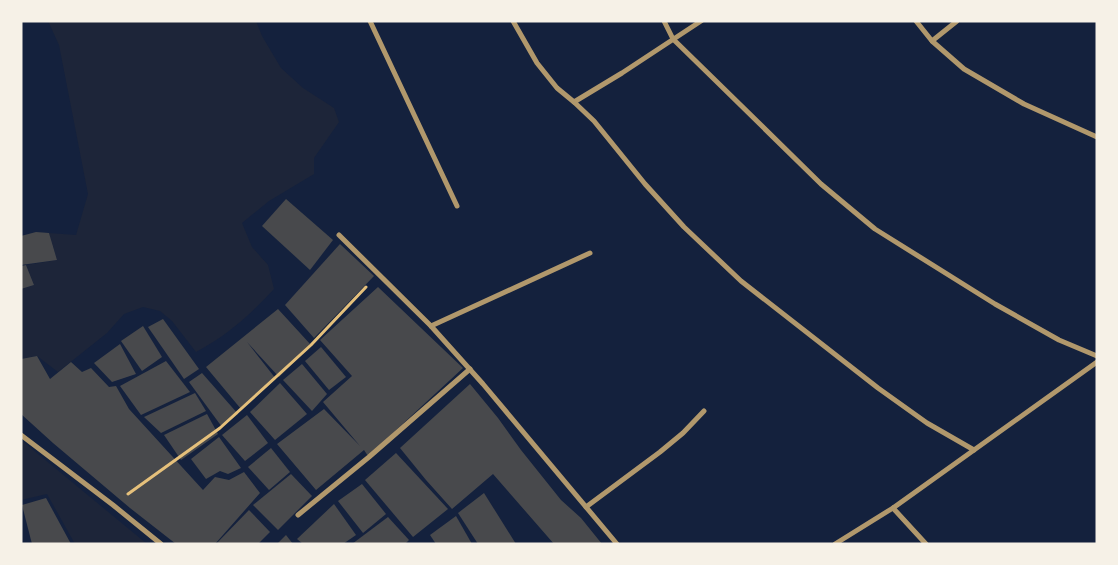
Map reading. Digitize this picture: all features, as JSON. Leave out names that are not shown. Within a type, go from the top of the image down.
[{"type":"street","points":[[370,21],[457,206]]},
{"type":"street","points":[[513,21],[537,63],[557,88],[594,121],[645,184],[684,227],[741,281],[878,388],[927,423],[974,450]]},
{"type":"street","points":[[664,21],[674,39],[821,184],[875,228],[995,304],[1059,340],[1097,356]]},
{"type":"street","points":[[574,102],[701,21]]},
{"type":"street","points":[[916,21],[932,41],[964,69],[1024,104],[1097,137]]},
{"type":"street","points":[[932,41],[957,21]]},
{"type":"street","points":[[339,235],[431,326],[470,369],[617,544]]},
{"type":"street","points":[[431,326],[590,253]]},
{"type":"street","points":[[835,544],[893,508],[1097,362]]},
{"type":"street","points":[[298,515],[369,457],[470,369]]},
{"type":"street","points":[[586,507],[684,433],[704,411]]},
{"type":"street","points":[[21,435],[161,544]]},
{"type":"street","points":[[893,508],[926,544]]},
{"type":"path","points":[[113,505],[220,428],[311,345],[379,274]]},
{"type":"shaded area","points":[[48,21],[256,21],[262,36],[281,68],[303,88],[334,108],[339,122],[314,158],[314,174],[269,201],[242,223],[252,247],[268,265],[274,289],[238,324],[196,352],[172,321],[160,311],[143,307],[124,314],[107,333],[58,372],[37,356],[21,359],[21,289],[34,285],[26,265],[57,260],[49,233],[76,235],[88,194],[59,45]]},
{"type":"shaded area","points":[[21,440],[147,544],[75,544],[47,494],[21,500]]},
{"type":"building","points":[[286,199],[333,240],[310,270],[262,226]]},
{"type":"building","points":[[36,232],[49,233],[57,260],[21,265],[21,236]]},
{"type":"building","points":[[340,244],[374,276],[314,338],[285,305]]},
{"type":"building","points":[[26,265],[34,285],[21,289],[21,266]]},
{"type":"building","points":[[378,287],[463,368],[368,456],[364,450],[316,490],[277,444],[324,409],[360,446],[323,402],[352,376],[320,340]]},
{"type":"building","points":[[278,309],[311,345],[279,377],[247,342],[276,379],[241,409],[206,367]]},
{"type":"building","points":[[163,319],[199,369],[184,379],[148,327]]},
{"type":"building","points":[[143,326],[162,357],[142,371],[121,341]]},
{"type":"building","points":[[120,344],[136,374],[112,382],[94,363]]},
{"type":"building","points":[[321,347],[346,377],[329,390],[305,361]]},
{"type":"building","points":[[37,356],[50,379],[71,362],[82,372],[91,368],[109,387],[116,386],[129,409],[203,490],[215,477],[229,480],[244,472],[260,493],[215,544],[176,544],[130,508],[21,414],[21,359]]},
{"type":"building","points":[[166,361],[190,392],[141,415],[120,386]]},
{"type":"building","points":[[302,364],[327,394],[312,411],[283,380]]},
{"type":"building","points":[[202,373],[238,414],[222,427],[189,382]]},
{"type":"building","points":[[280,383],[307,414],[275,440],[250,412]]},
{"type":"building","points":[[470,384],[561,500],[581,518],[602,544],[554,544],[493,474],[452,509],[426,480],[400,448]]},
{"type":"building","points":[[195,393],[206,411],[161,433],[144,417]]},
{"type":"building","points":[[207,414],[218,434],[181,460],[164,435]]},
{"type":"building","points":[[247,415],[268,443],[245,461],[222,435]]},
{"type":"building","points":[[219,437],[241,468],[228,474],[220,471],[206,479],[191,459]]},
{"type":"building","points":[[271,448],[290,472],[269,490],[248,467]]},
{"type":"building","points":[[396,453],[448,509],[413,537],[365,480]]},
{"type":"building","points":[[291,474],[312,496],[278,530],[253,505]]},
{"type":"building","points":[[362,484],[386,514],[363,533],[338,501]]},
{"type":"building","points":[[484,493],[516,544],[478,544],[458,513]]},
{"type":"building","points":[[46,498],[71,544],[32,544],[22,505]]},
{"type":"building","points":[[334,504],[356,535],[343,544],[303,544],[297,539]]},
{"type":"building","points":[[249,510],[270,532],[258,544],[216,544]]},
{"type":"building","points":[[456,516],[472,544],[436,544],[430,535]]},
{"type":"building","points":[[388,517],[409,540],[405,544],[352,544]]},
{"type":"building","points":[[286,535],[293,544],[277,544]]}]
